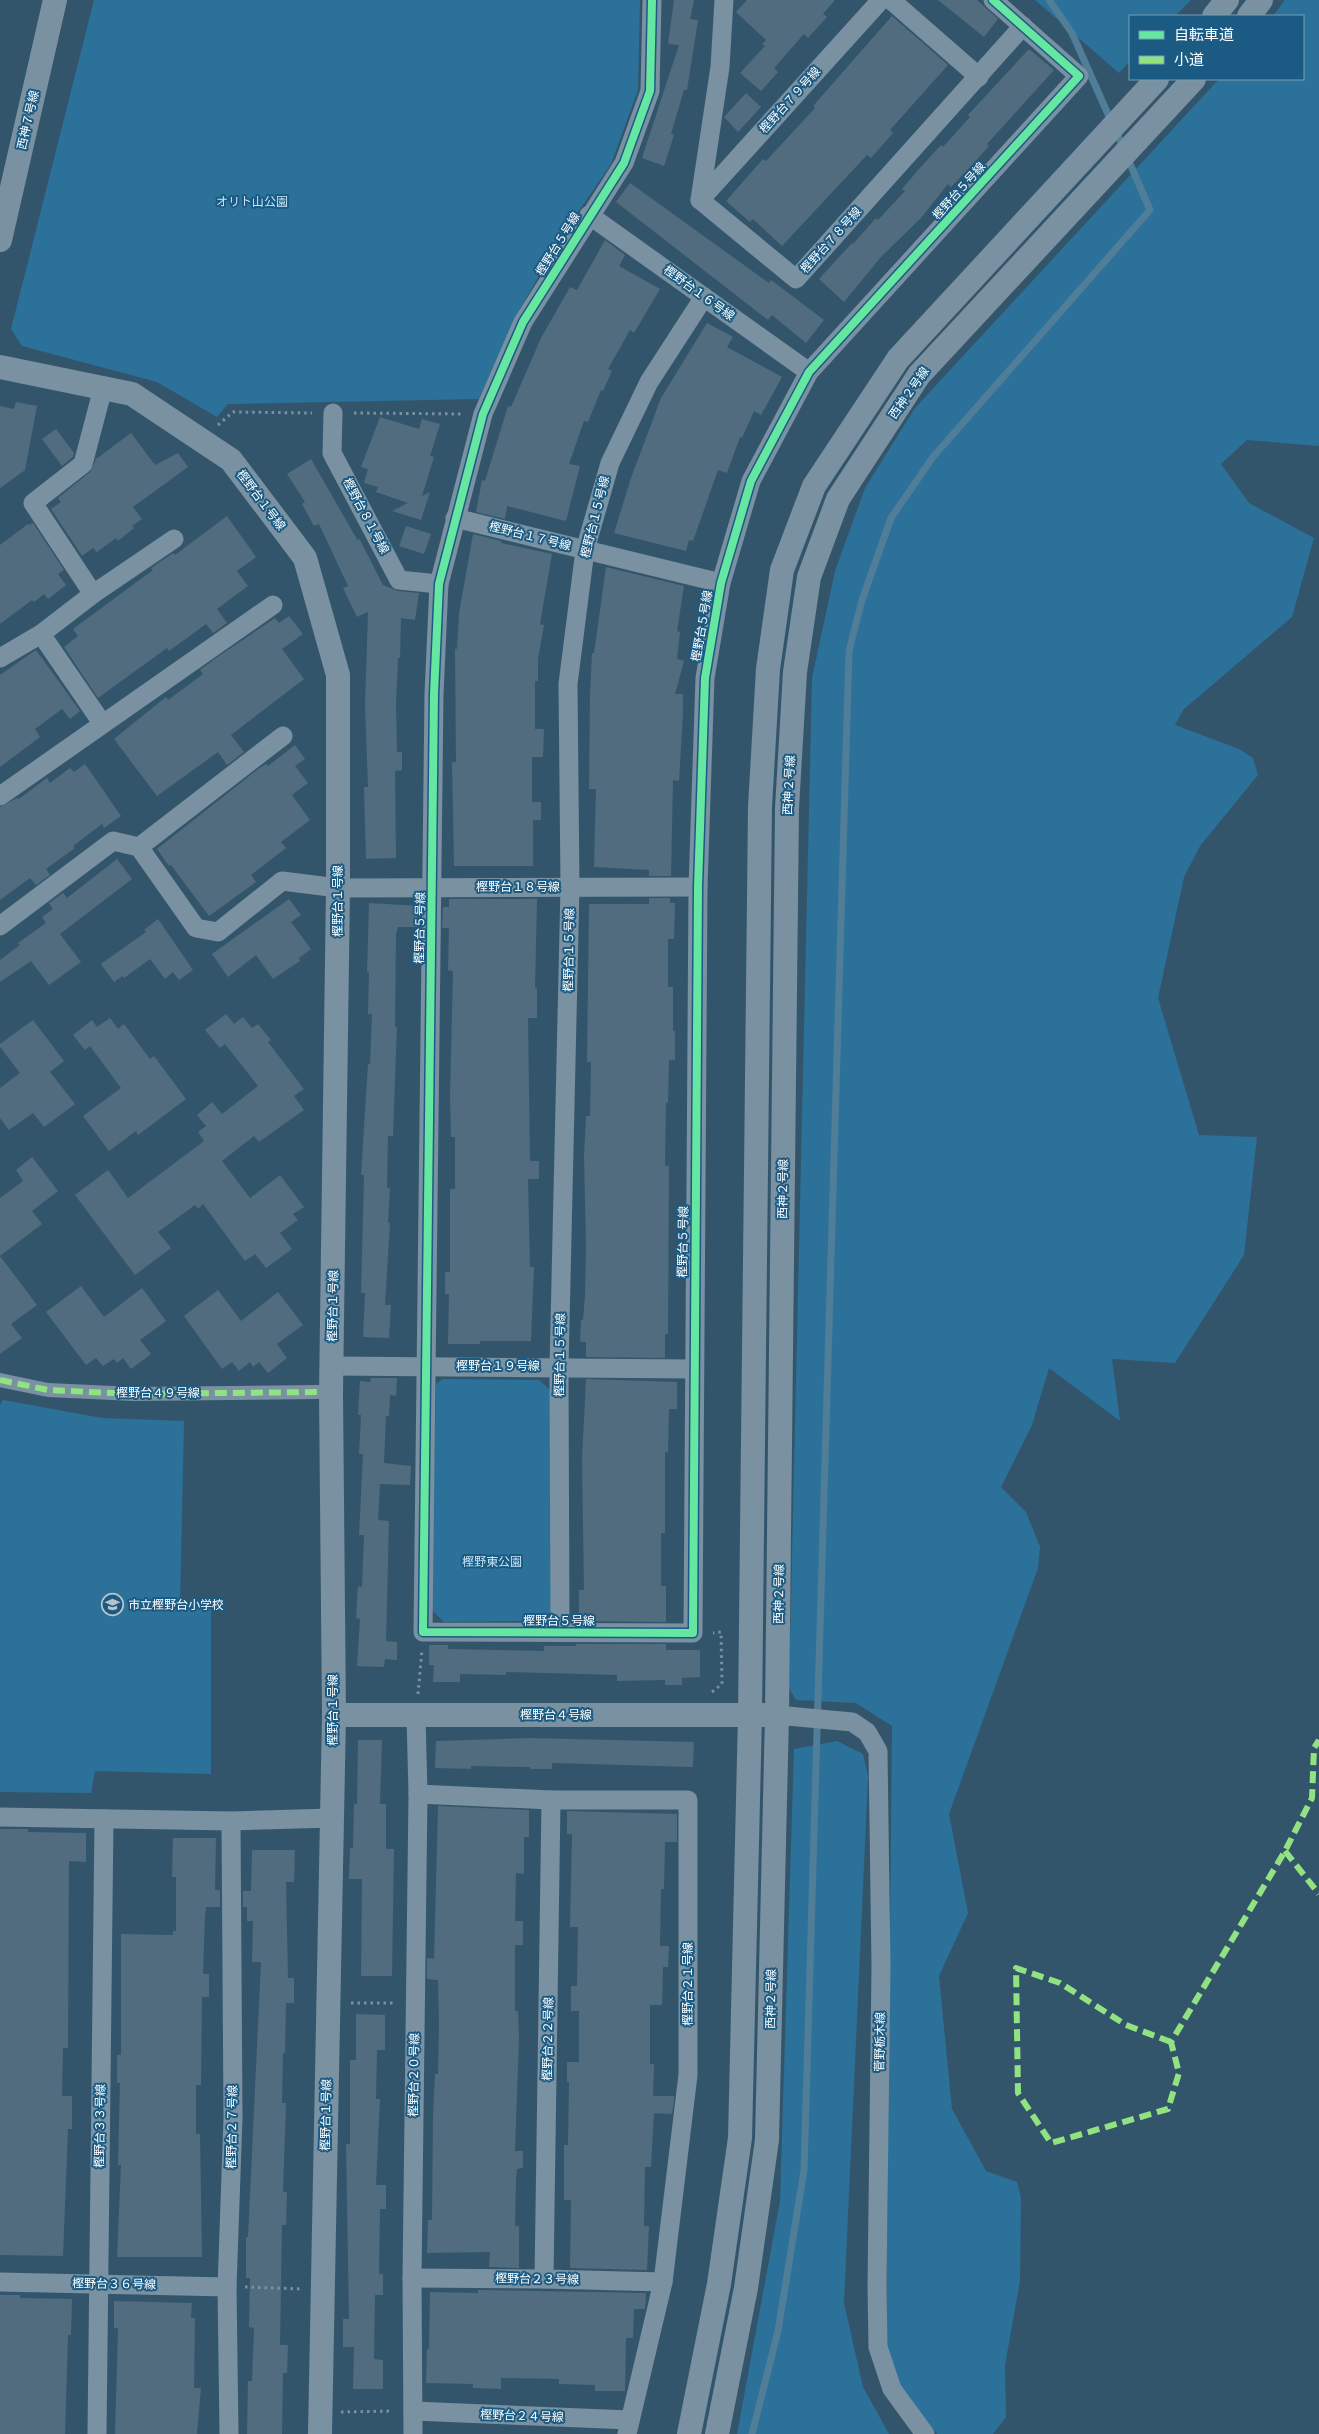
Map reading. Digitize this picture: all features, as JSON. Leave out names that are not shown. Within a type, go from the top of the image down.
[{"type":"street","name":"西神７号線","points":[[0,240],[56,0]]},
{"type":"street","name":"樫野台５号線","points":[[652,0],[650,92],[624,162],[589,214],[523,322],[483,414],[439,584],[434,694],[423,1632],[693,1633],[693,1369],[698,887],[705,678],[721,583],[751,481],[809,372],[1079,76],[1023,26]]},
{"type":"street","points":[[700,200],[720,67],[724,0]]},
{"type":"street","name":"樫野台７９号線","points":[[700,200],[881,0]]},
{"type":"street","points":[[891,0],[979,77]]},
{"type":"street","points":[[994,0],[1023,26]]},
{"type":"street","points":[[1215,15],[1227,0]]},
{"type":"street","points":[[1250,15],[1261,0]]},
{"type":"street","name":"樫野台７８号線","points":[[700,200],[796,279],[1023,26]]},
{"type":"street","points":[[689,2434],[719,2284],[740,2138],[750,1714],[760,807],[768,669],[782,570],[814,486],[898,359],[1156,80]]},
{"type":"street","name":"西神２号線","points":[[717,2434],[746,2288],[767,2140],[789,1716],[787,808],[795,672],[809,577],[838,499],[919,376],[1193,80]]},
{"type":"street","name":"樫野台１６号線","points":[[589,214],[809,372]]},
{"type":"street","name":"樫野台１５号線","points":[[560,1632],[559,1367],[570,887],[568,684],[585,550],[610,462],[648,382],[704,297]]},
{"type":"street","name":"樫野台１号線","points":[[0,367],[132,394],[232,460],[305,558],[338,675],[338,888],[331,1403],[334,1714],[321,2423]]},
{"type":"street","points":[[93,594],[33,503],[83,464],[103,388]]},
{"type":"street","name":"樫野台８１号線","points":[[333,413],[332,453],[399,580],[439,584]]},
{"type":"street","name":"樫野台１７号線","points":[[455,518],[721,583]]},
{"type":"street","points":[[0,658],[41,634],[93,594],[174,539]]},
{"type":"street","points":[[0,796],[273,605]]},
{"type":"street","points":[[41,634],[102,723]]},
{"type":"street","points":[[0,926],[112,841],[139,847],[283,736]]},
{"type":"street","name":"樫野台１８号線","points":[[139,847],[196,928],[218,932],[282,881],[338,888],[698,887]]},
{"type":"street","name":"樫野台１９号線","points":[[332,1366],[693,1369]]},
{"type":"street","name":"樫野台４９号線","points":[[0,1380],[48,1390],[134,1394],[318,1392]]},
{"type":"street","name":"樫野台４号線","points":[[334,1714],[416,1716],[750,1714],[789,1716]]},
{"type":"street","name":"樫野台２０号線","points":[[413,2434],[412,2278],[418,1794],[416,1716]]},
{"type":"street","name":"菅野栃木線","points":[[789,1716],[852,1722],[867,1732],[878,1750],[881,1966],[878,2347],[892,2389],[925,2434]]},
{"type":"street","name":"樫野台２１号線","points":[[418,1794],[551,1800],[688,1800],[688,2075],[663,2282],[628,2427]]},
{"type":"street","name":"樫野台２２号線","points":[[544,2279],[551,1800]]},
{"type":"street","points":[[0,1817],[231,1821],[332,1818]]},
{"type":"street","name":"樫野台３３号線","points":[[97,2434],[104,1818]]},
{"type":"street","name":"樫野台２７号線","points":[[229,2434],[227,2287],[234,2118],[231,1821]]},
{"type":"street","name":"樫野台２３号線","points":[[412,2278],[663,2282]]},
{"type":"street","name":"樫野台３６号線","points":[[0,2282],[227,2287]]},
{"type":"street","name":"樫野台２４号線","points":[[413,2411],[628,2427]]},
{"type":"path","points":[[416,1716],[423,1632]]},
{"type":"path","points":[[693,1633],[720,1632],[722,1684],[706,1697],[705,1715]]},
{"type":"path","points":[[328,2004],[415,2003]]},
{"type":"path","points":[[227,2287],[323,2290]]},
{"type":"path","points":[[321,2423],[413,2411]]},
{"type":"green space","name":"オリト山公園","points":[[94,0],[640,0],[638,90],[611,164],[561,237],[517,314],[479,399],[228,404],[217,417],[157,382],[22,346],[11,329]]},
{"type":"green space","points":[[1035,0],[1191,0],[1176,15],[1129,15],[1129,62],[1119,73]]},
{"type":"green space","points":[[1285,0],[1319,0],[1319,446],[1247,440],[1221,464],[1249,503],[1314,538],[1292,617],[1183,710],[1175,725],[1239,749],[1253,758],[1258,775],[1200,846],[1184,877],[1158,998],[1199,1135],[1257,1137],[1244,1255],[1175,1363],[1112,1359],[1120,1421],[1049,1368],[1032,1425],[1001,1487],[1026,1512],[1040,1547],[1038,1568],[949,1814],[968,1913],[939,1976],[952,2109],[986,2171],[1017,2182],[1021,2198],[1020,2281],[1005,2365],[1006,2417],[993,2434],[937,2434],[899,2387],[886,2346],[892,1726],[856,1703],[796,1700],[789,1688],[812,678],[835,571],[865,488],[915,408],[1218,80],[1304,80],[1304,15],[1274,15]]},
{"type":"green space","name":"樫野東公園","points":[[443,1379],[539,1380],[550,1390],[551,1612],[539,1621],[444,1622],[431,1609],[436,1384]]},
{"type":"green space","name":"市立樫野台小学校","points":[[3,1400],[102,1418],[184,1421],[180,1606],[211,1609],[211,1774],[95,1771],[91,1793],[0,1792],[0,1405]]},
{"type":"green space","points":[[837,1741],[863,1754],[868,1777],[844,2303],[863,2387],[889,2434],[737,2434],[780,2201],[794,1749]]},
{"type":"building","points":[[674,0],[694,0],[690,19],[698,20],[687,90],[684,90],[671,134],[674,135],[664,166],[642,158],[679,45],[668,44]]},
{"type":"building","points":[[747,0],[835,0],[823,14],[827,17],[808,38],[804,34],[774,68],[778,72],[761,91],[740,73],[765,46],[762,44],[766,40],[736,12]]},
{"type":"building","points":[[938,0],[977,0],[998,19],[984,37]]},
{"type":"building","points":[[892,16],[948,65],[890,130],[893,133],[871,158],[867,155],[782,246],[753,219],[750,222],[726,201],[763,159],[766,161],[815,108],[813,106]]},
{"type":"building","points":[[1029,49],[1054,70],[987,144],[989,146],[974,163],[951,187],[948,184],[921,218],[881,257],[844,302],[819,279],[876,218],[878,220],[905,191],[902,189],[919,169],[941,145],[943,147],[970,117],[968,115]]},
{"type":"building","points":[[746,93],[761,107],[738,132],[724,117]]},
{"type":"building","points":[[630,183],[769,283],[771,280],[824,320],[806,343],[772,315],[768,320],[616,202]]},
{"type":"building","points":[[605,240],[625,255],[619,266],[660,289],[634,333],[630,330],[608,369],[612,371],[603,391],[601,390],[588,422],[584,421],[569,464],[580,466],[566,521],[507,506],[505,519],[476,512],[482,480],[485,481],[508,406],[511,407],[541,338],[570,287],[577,290]]},
{"type":"building","points":[[707,323],[733,337],[727,347],[782,377],[761,415],[754,411],[742,438],[740,437],[727,473],[718,470],[693,541],[689,540],[686,551],[614,533],[631,478],[661,398]]},
{"type":"building","points":[[16,402],[37,406],[25,470],[0,488],[0,406],[14,409]]},
{"type":"building","points":[[380,417],[419,429],[422,419],[440,424],[430,456],[434,457],[422,496],[430,492],[421,520],[392,511],[408,503],[376,492],[378,487],[364,483],[368,469],[361,467]]},
{"type":"building","points":[[56,429],[74,453],[73,457],[62,466],[42,439]]},
{"type":"building","points":[[131,433],[155,465],[178,453],[188,467],[133,507],[142,519],[132,526],[134,528],[118,541],[116,538],[97,552],[93,548],[82,556],[51,509],[61,502],[58,498],[90,472],[96,459]]},
{"type":"building","points":[[311,459],[358,541],[359,538],[383,585],[398,591],[419,593],[415,620],[401,618],[396,704],[397,752],[402,752],[402,770],[395,771],[396,858],[366,859],[364,787],[368,787],[365,705],[368,612],[357,617],[343,588],[348,586],[319,524],[314,526],[302,504],[305,502],[287,474]]},
{"type":"building","points":[[227,516],[256,557],[237,571],[248,586],[217,609],[227,623],[213,633],[206,624],[169,651],[167,648],[98,698],[64,647],[78,636],[73,629],[153,570],[151,568],[173,553],[175,555]]},
{"type":"building","points":[[33,523],[64,570],[58,574],[66,585],[48,599],[44,594],[34,602],[32,600],[0,624],[0,545],[28,524]]},
{"type":"building","points":[[406,526],[431,534],[424,554],[399,546]]},
{"type":"building","points":[[473,534],[501,541],[501,543],[552,554],[540,624],[544,625],[538,659],[538,681],[535,681],[535,729],[544,729],[543,757],[532,757],[532,802],[541,802],[541,820],[533,820],[533,866],[454,866],[452,762],[456,762],[455,649],[457,649],[459,613]]},
{"type":"building","points":[[606,567],[684,586],[677,631],[680,632],[677,659],[684,661],[675,694],[683,694],[683,714],[679,781],[673,780],[671,876],[649,876],[649,870],[594,867],[596,789],[589,789],[590,694],[592,653],[594,653]]},
{"type":"building","points":[[289,616],[303,634],[282,649],[304,679],[231,735],[244,752],[227,765],[218,752],[157,796],[114,739],[166,697],[168,700],[203,674],[200,670],[216,658],[275,618],[279,623]]},
{"type":"building","points":[[36,650],[80,711],[70,719],[62,709],[35,729],[40,737],[0,767],[0,675]]},
{"type":"building","points":[[295,745],[305,759],[295,766],[308,783],[292,795],[310,820],[281,842],[286,848],[251,875],[256,882],[209,916],[157,849],[257,770],[266,764],[268,766]]},
{"type":"building","points":[[85,764],[121,816],[104,828],[102,824],[73,846],[75,848],[46,869],[50,875],[36,885],[30,878],[0,900],[0,807],[17,798],[19,799],[47,778],[50,783],[70,768],[74,772]]},
{"type":"building","points":[[117,859],[132,879],[60,934],[81,962],[49,985],[31,961],[0,982],[0,960],[20,945],[18,943],[46,923],[42,917],[53,909],[49,903],[63,893],[67,898]]},
{"type":"building","points":[[649,898],[670,898],[670,903],[675,903],[674,939],[668,939],[668,987],[673,987],[675,1060],[669,1060],[668,1103],[666,1103],[665,1166],[669,1166],[668,1334],[665,1334],[665,1358],[586,1357],[586,1342],[580,1342],[585,1296],[584,1156],[586,1116],[590,1116],[591,1062],[587,1062],[589,904],[649,904]]},
{"type":"building","points":[[289,899],[301,915],[291,922],[311,949],[299,958],[300,961],[273,979],[256,955],[228,977],[212,954]]},
{"type":"building","points":[[449,899],[537,899],[535,988],[537,988],[537,1018],[528,1018],[530,1161],[539,1161],[539,1179],[528,1179],[530,1267],[534,1267],[531,1341],[480,1341],[480,1344],[448,1344],[449,1294],[445,1294],[445,1272],[450,1272],[450,1189],[455,1189],[455,1137],[451,1137],[450,1097],[453,971],[448,970],[449,928],[442,928],[443,907],[449,907]]},
{"type":"building","points":[[369,903],[420,906],[420,927],[398,927],[396,934],[395,1027],[397,1027],[393,1136],[388,1136],[387,1188],[390,1188],[388,1223],[390,1223],[385,1305],[391,1305],[389,1338],[363,1337],[365,1293],[361,1293],[364,1175],[361,1175],[372,1014],[368,1014]]},
{"type":"building","points":[[158,919],[193,970],[179,980],[173,972],[165,979],[150,959],[124,978],[122,976],[114,982],[101,964],[146,932],[144,930]]},
{"type":"building","points":[[226,1014],[234,1024],[243,1017],[252,1028],[258,1024],[271,1040],[268,1042],[304,1089],[294,1096],[304,1110],[259,1142],[254,1136],[222,1161],[250,1198],[280,1175],[304,1207],[293,1214],[298,1220],[280,1233],[292,1249],[266,1268],[255,1254],[245,1261],[203,1204],[198,1209],[195,1205],[158,1232],[171,1248],[135,1275],[75,1195],[108,1170],[128,1198],[204,1141],[198,1132],[206,1126],[197,1115],[212,1102],[222,1114],[258,1086],[225,1044],[220,1048],[205,1030]]},
{"type":"building","points":[[110,1018],[118,1029],[124,1024],[150,1059],[154,1056],[186,1099],[138,1135],[136,1131],[109,1151],[83,1116],[121,1088],[90,1046],[85,1050],[73,1035],[92,1020],[97,1027]]},
{"type":"building","points":[[33,1020],[64,1061],[50,1072],[75,1104],[44,1127],[33,1113],[9,1130],[0,1118],[0,1088],[20,1073],[0,1047],[0,1044]]},
{"type":"building","points":[[32,1157],[58,1191],[32,1211],[42,1224],[0,1256],[0,1198],[23,1181],[16,1170]]},
{"type":"building","points":[[0,1256],[37,1305],[11,1324],[22,1338],[0,1354]]},
{"type":"building","points":[[81,1286],[104,1317],[142,1288],[166,1321],[140,1340],[151,1354],[131,1369],[123,1358],[117,1363],[114,1359],[103,1366],[96,1358],[86,1365],[46,1312]]},
{"type":"building","points":[[218,1290],[241,1321],[278,1292],[303,1325],[277,1344],[287,1358],[268,1373],[259,1362],[253,1367],[250,1362],[239,1371],[232,1362],[222,1369],[184,1316]]},
{"type":"building","points":[[371,1378],[397,1378],[396,1396],[390,1395],[389,1416],[386,1416],[384,1463],[411,1466],[410,1485],[380,1484],[378,1520],[389,1521],[386,1641],[397,1642],[397,1660],[385,1659],[384,1667],[357,1666],[360,1619],[356,1618],[358,1586],[362,1587],[364,1535],[359,1535],[363,1454],[359,1454],[361,1415],[358,1415],[360,1381],[370,1382]]},
{"type":"building","points":[[586,1379],[677,1382],[677,1409],[669,1409],[668,1452],[665,1452],[665,1533],[661,1533],[661,1586],[666,1586],[666,1622],[579,1621],[579,1590],[584,1590],[582,1459]]},
{"type":"building","points":[[576,1644],[666,1644],[666,1650],[700,1650],[700,1677],[682,1678],[682,1685],[665,1685],[665,1680],[617,1681],[617,1675],[506,1672],[506,1675],[460,1674],[460,1682],[433,1682],[434,1665],[429,1665],[429,1645],[448,1645],[448,1649],[544,1651],[544,1646],[576,1646]]},
{"type":"building","points":[[530,1738],[694,1742],[693,1767],[552,1763],[552,1769],[471,1766],[471,1769],[435,1768],[436,1741]]},
{"type":"building","points":[[358,1740],[382,1740],[380,1804],[386,1804],[386,1849],[394,1849],[392,1976],[361,1976],[362,1879],[349,1879],[350,1848],[353,1848],[354,1804],[357,1804]]},
{"type":"building","points":[[438,1806],[529,1810],[529,1837],[524,1837],[524,1874],[516,1873],[515,1921],[523,1921],[523,1945],[515,1945],[515,2011],[518,2011],[519,2036],[515,2151],[523,2151],[523,2168],[517,2169],[516,2180],[515,2226],[519,2226],[519,2268],[489,2267],[490,2252],[427,2253],[428,2220],[432,2220],[433,2116],[435,2074],[438,2074],[439,2023],[438,1980],[427,1979],[427,1958],[434,1959]]},
{"type":"building","points":[[567,1811],[677,1814],[677,1842],[665,1842],[664,1889],[661,1889],[660,1946],[669,1946],[668,1967],[663,1967],[662,2005],[650,2005],[650,2064],[654,2064],[653,2096],[674,2096],[674,2101],[672,2114],[654,2113],[651,2167],[645,2167],[644,2226],[649,2226],[647,2270],[570,2268],[571,2200],[564,2200],[564,2145],[568,2145],[569,2082],[567,2082],[567,2062],[579,2062],[579,2011],[571,2011],[571,1986],[577,1986],[578,1927],[570,1927],[572,1834],[567,1834]]},
{"type":"building","points":[[0,1829],[28,1829],[28,1832],[86,1833],[86,1862],[69,1861],[68,2048],[63,2048],[62,2096],[72,2096],[72,2129],[68,2129],[63,2256],[0,2255]]},
{"type":"building","points":[[173,1838],[216,1838],[215,1890],[220,1890],[220,1907],[206,1907],[203,1974],[209,1974],[209,1997],[202,1997],[201,2085],[196,2085],[196,2134],[200,2134],[202,2257],[117,2257],[121,2165],[118,2165],[120,2083],[117,2083],[117,2055],[121,2055],[121,1934],[173,1935],[173,1931],[176,1931],[176,1877],[172,1877]]},
{"type":"building","points":[[252,1850],[295,1850],[294,1882],[286,1882],[288,1978],[294,1978],[294,2003],[286,2003],[285,2053],[283,2053],[282,2103],[286,2103],[283,2192],[287,2192],[286,2225],[282,2225],[280,2345],[288,2345],[287,2373],[283,2373],[282,2434],[247,2434],[248,2381],[252,2381],[254,2328],[249,2327],[250,2278],[246,2278],[246,2237],[248,2237],[261,1962],[252,1962],[253,1921],[247,1921],[247,1907],[243,1907],[243,1891],[251,1891]]},
{"type":"building","points":[[356,2014],[385,2015],[385,2050],[377,2050],[376,2099],[380,2099],[376,2185],[386,2185],[386,2209],[380,2209],[379,2274],[383,2274],[383,2295],[375,2295],[374,2359],[383,2360],[383,2389],[353,2389],[354,2347],[343,2347],[343,2319],[349,2319],[346,2144],[350,2144],[350,2060],[356,2060]]},
{"type":"building","points":[[478,2290],[646,2293],[645,2309],[634,2309],[633,2338],[626,2338],[625,2391],[595,2391],[595,2385],[559,2384],[559,2379],[501,2378],[501,2389],[473,2388],[473,2384],[426,2383],[427,2349],[429,2349],[430,2292],[478,2293]]},
{"type":"building","points":[[0,2295],[20,2295],[20,2298],[72,2299],[71,2335],[68,2335],[65,2434],[0,2434]]},
{"type":"building","points":[[114,2301],[192,2303],[191,2318],[195,2318],[194,2388],[201,2388],[197,2434],[115,2434],[118,2328],[114,2328]]},
{"type":"waterway","points":[[1049,0],[1072,33],[1111,121]]},
{"type":"waterway","points":[[752,2434],[778,2331],[804,2170],[849,651],[862,600],[891,518],[933,457],[1150,210],[1116,131]]},
{"type":"marked path","points":[[0,1380],[48,1390],[134,1394],[318,1392]]},
{"type":"marked path","points":[[1171,2042],[1126,2025],[1060,1983],[1016,1968],[1018,2093],[1051,2143],[1168,2109],[1179,2073],[1171,2042],[1285,1851],[1312,1798],[1314,1748],[1319,1740]]},
{"type":"marked path","points":[[1285,1851],[1319,1894]]},
{"type":"cycle path","points":[[652,0],[650,91],[624,163],[523,322],[483,414],[439,584],[434,694],[423,1632],[693,1633],[698,887],[705,678],[721,583],[751,481],[809,372],[1079,76],[993,0]]},
{"type":"place","name":"市立樫野台小学校","points":[[112,1605]]}]
